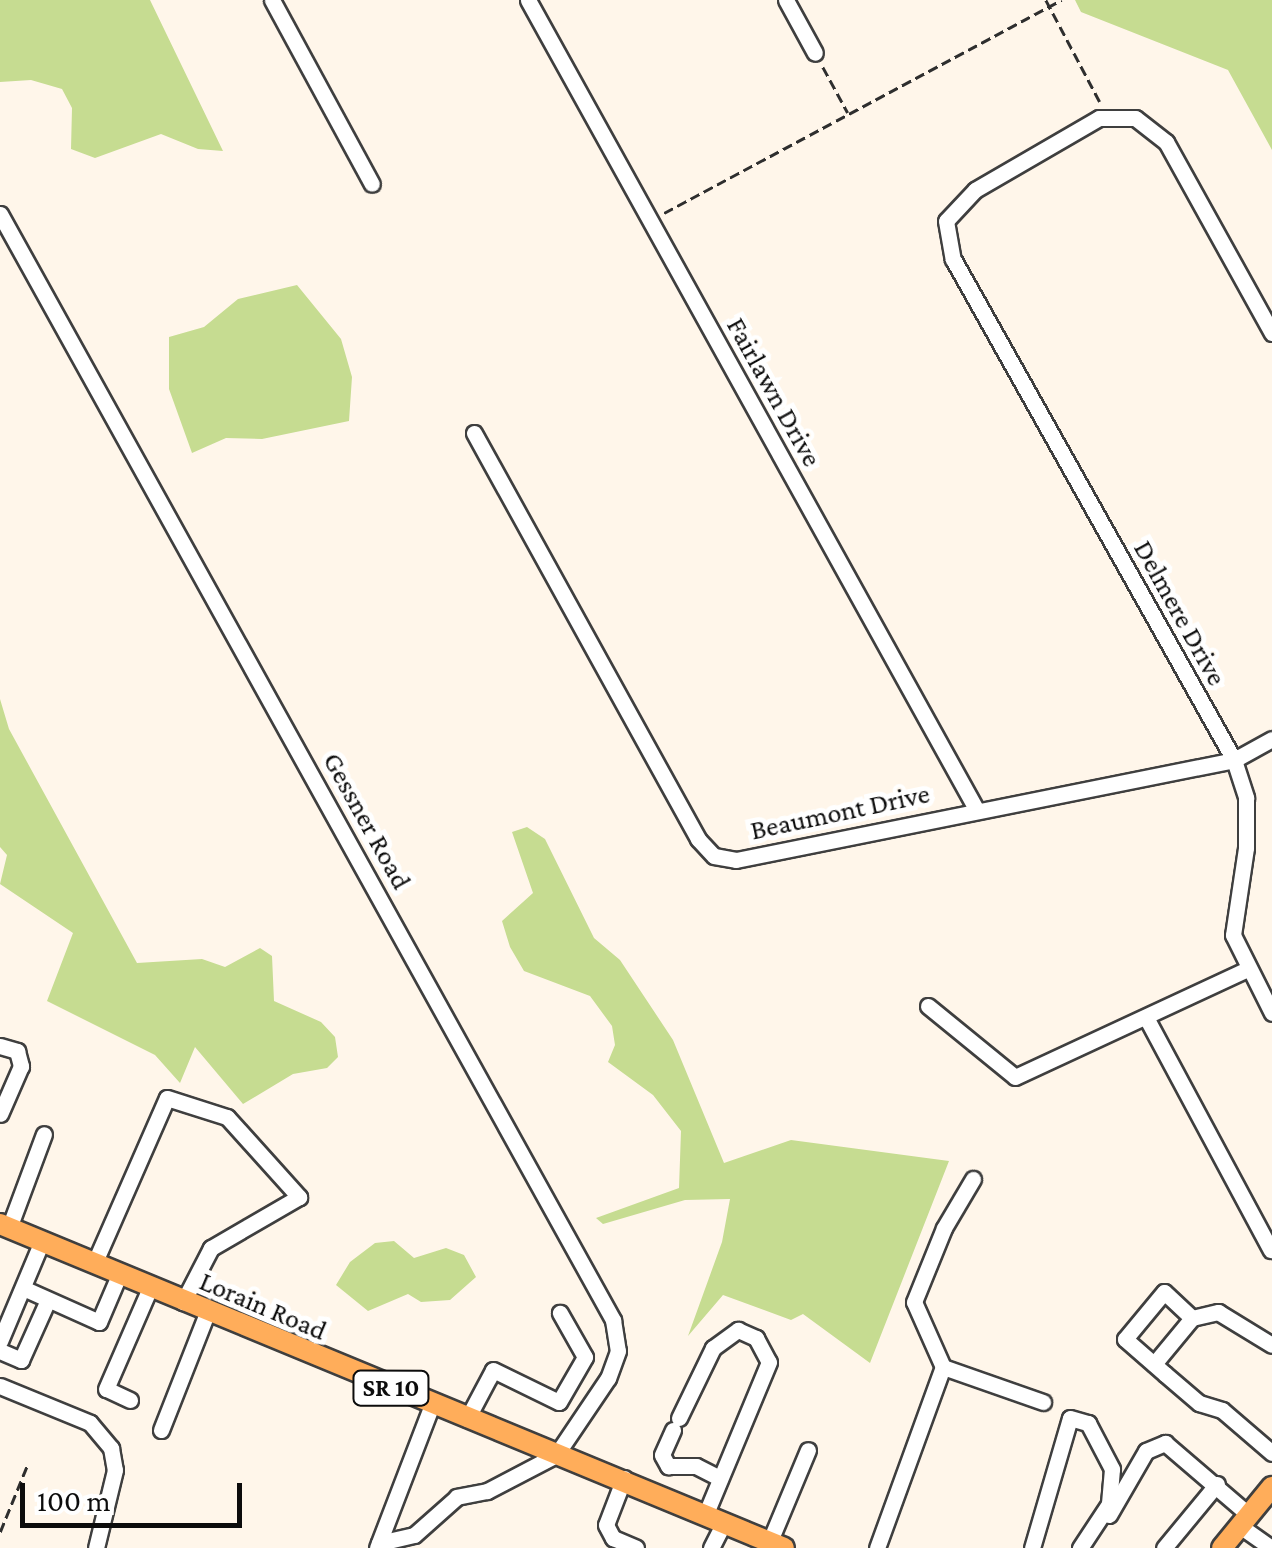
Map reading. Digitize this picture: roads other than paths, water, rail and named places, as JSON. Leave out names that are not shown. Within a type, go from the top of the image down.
[{"type":"main road","name":"Lorain Road","points":[[5,1226],[432,1405],[624,1478],[774,1546]]},
{"type":"main road","points":[[1222,1548],[1272,1487]]},
{"type":"street","points":[[272,0],[372,184]]},
{"type":"street","name":"Fairlawn Drive","points":[[528,0],[976,808]]},
{"type":"street","points":[[786,0],[815,53]]},
{"type":"street","name":"Delmere Drive","points":[[1272,333],[1166,142],[1135,118],[1099,118],[976,190],[946,221],[953,258],[1234,760],[1246,798],[1246,848],[1233,936],[1272,1013]]},
{"type":"street","name":"Gessner Road","points":[[0,214],[604,1300],[618,1351],[599,1392],[556,1455]]},
{"type":"street","name":"Beaumont Drive","points":[[474,434],[698,839],[714,856],[736,860],[976,808],[1234,760],[1272,739]]},
{"type":"street","points":[[928,1006],[1015,1077],[1148,1021],[1248,969]]},
{"type":"street","points":[[1148,1021],[1271,1250]]},
{"type":"street","points":[[0,1046],[17,1052],[20,1066],[0,1114]]},
{"type":"street","points":[[94,1264],[167,1098],[227,1117],[299,1196],[212,1248],[183,1302]]},
{"type":"street","points":[[5,1226],[44,1134]]},
{"type":"street","points":[[877,1548],[943,1367],[914,1302],[944,1228],[973,1179]]},
{"type":"street","points":[[0,1341],[42,1242]]},
{"type":"street","points":[[22,1288],[100,1322],[119,1275]]},
{"type":"street","points":[[130,1400],[106,1388],[150,1288]]},
{"type":"street","points":[[1192,1318],[1164,1292],[1125,1339],[1272,1453]]},
{"type":"street","points":[[0,1351],[22,1360],[48,1300]]},
{"type":"street","points":[[161,1430],[208,1312]]},
{"type":"street","points":[[1154,1364],[1192,1318],[1218,1312],[1272,1345]]},
{"type":"street","points":[[467,1419],[493,1370],[559,1402],[586,1357],[560,1313]]},
{"type":"street","points":[[711,1548],[720,1478],[769,1362],[756,1338],[738,1330],[713,1348],[662,1455],[668,1466],[696,1466],[720,1478]]},
{"type":"street","points":[[943,1367],[1043,1402]]},
{"type":"street","points":[[573,1378],[599,1392]]},
{"type":"street","points":[[0,1386],[90,1424],[110,1448],[115,1470],[96,1548]]},
{"type":"street","points":[[378,1546],[432,1405]]},
{"type":"street","points":[[1032,1548],[1070,1418],[1088,1423],[1112,1469],[1108,1504],[1080,1548]]},
{"type":"street","points":[[1091,1548],[1146,1451],[1165,1443],[1217,1484],[1244,1521],[1271,1548]]},
{"type":"street","points":[[774,1546],[808,1450]]},
{"type":"street","points":[[378,1546],[414,1535],[458,1497],[487,1492],[556,1455]]},
{"type":"street","points":[[624,1478],[606,1525],[613,1538],[636,1548]]},
{"type":"street","points":[[1164,1548],[1217,1484]]}]
